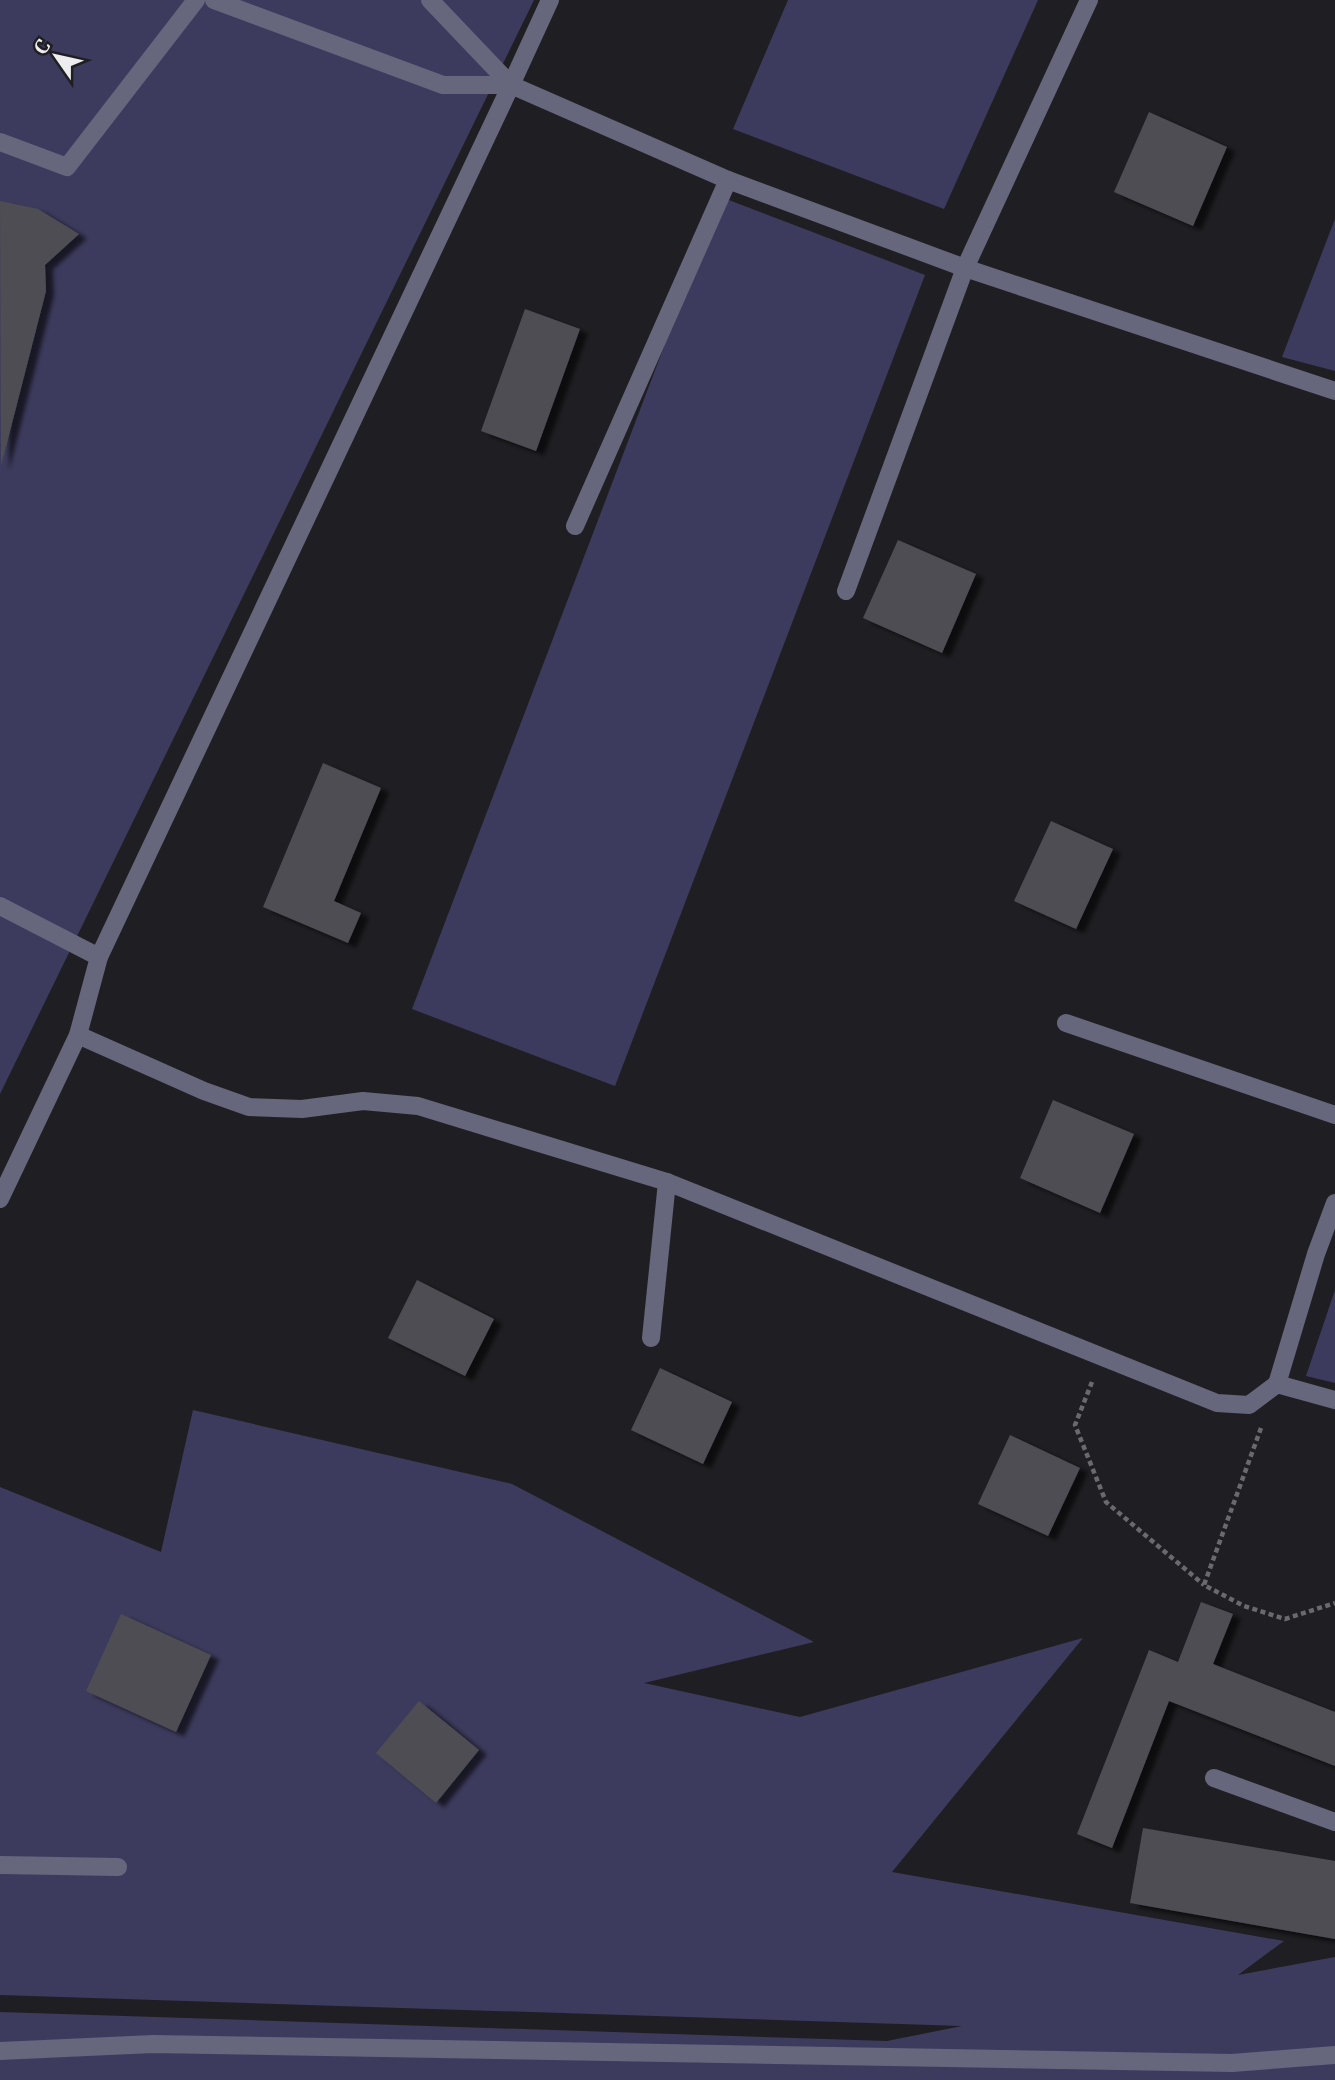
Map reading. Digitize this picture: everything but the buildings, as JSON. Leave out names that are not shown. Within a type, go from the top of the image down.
[{"type":"street","points":[[0,142],[67,167],[195,0]]},
{"type":"street","points":[[214,0],[443,85],[511,85]]},
{"type":"street","points":[[430,0],[511,85],[728,180],[965,268],[1335,391]]},
{"type":"street","points":[[0,1199],[78,1035],[99,957],[550,0]]},
{"type":"street","points":[[846,591],[965,268],[1089,0]]},
{"type":"street","points":[[575,526],[728,180]]},
{"type":"street","points":[[0,905],[99,957]]},
{"type":"street","points":[[1066,1023],[1335,1115]]},
{"type":"street","points":[[78,1035],[204,1091],[249,1107],[302,1109],[363,1101],[418,1106],[667,1182],[1217,1402],[1249,1405],[1277,1384],[1316,1254],[1335,1203]]},
{"type":"street","points":[[651,1338],[667,1182]]},
{"type":"street","points":[[1277,1384],[1335,1399]]},
{"type":"street","points":[[1214,1778],[1335,1822]]},
{"type":"street","points":[[0,1865],[118,1867]]},
{"type":"street","points":[[0,2050],[153,2044],[1232,2063],[1335,2056]]},
{"type":"path","points":[[1103,1356],[1075,1425],[1106,1502],[1204,1586],[1244,1606],[1285,1619],[1335,1603]]},
{"type":"path","points":[[1204,1586],[1277,1384]]},
{"type":"shaded area","points":[[0,0],[534,0],[0,1094]]},
{"type":"shaded area","points":[[788,0],[1038,0],[944,209],[733,129]]},
{"type":"shaded area","points":[[721,197],[925,275],[615,1086],[412,1009]]},
{"type":"shaded area","points":[[1335,219],[1335,371],[1282,357]]},
{"type":"shaded area","points":[[1335,1290],[1335,1383],[1306,1376]]},
{"type":"shaded area","points":[[193,1410],[512,1484],[814,1642],[644,1683],[800,1717],[1083,1638],[892,1872],[1284,1941],[1238,1975],[1335,1957],[1335,2080],[0,2080],[0,2012],[887,2041],[962,2026],[0,1995],[0,1487],[161,1552]]}]
